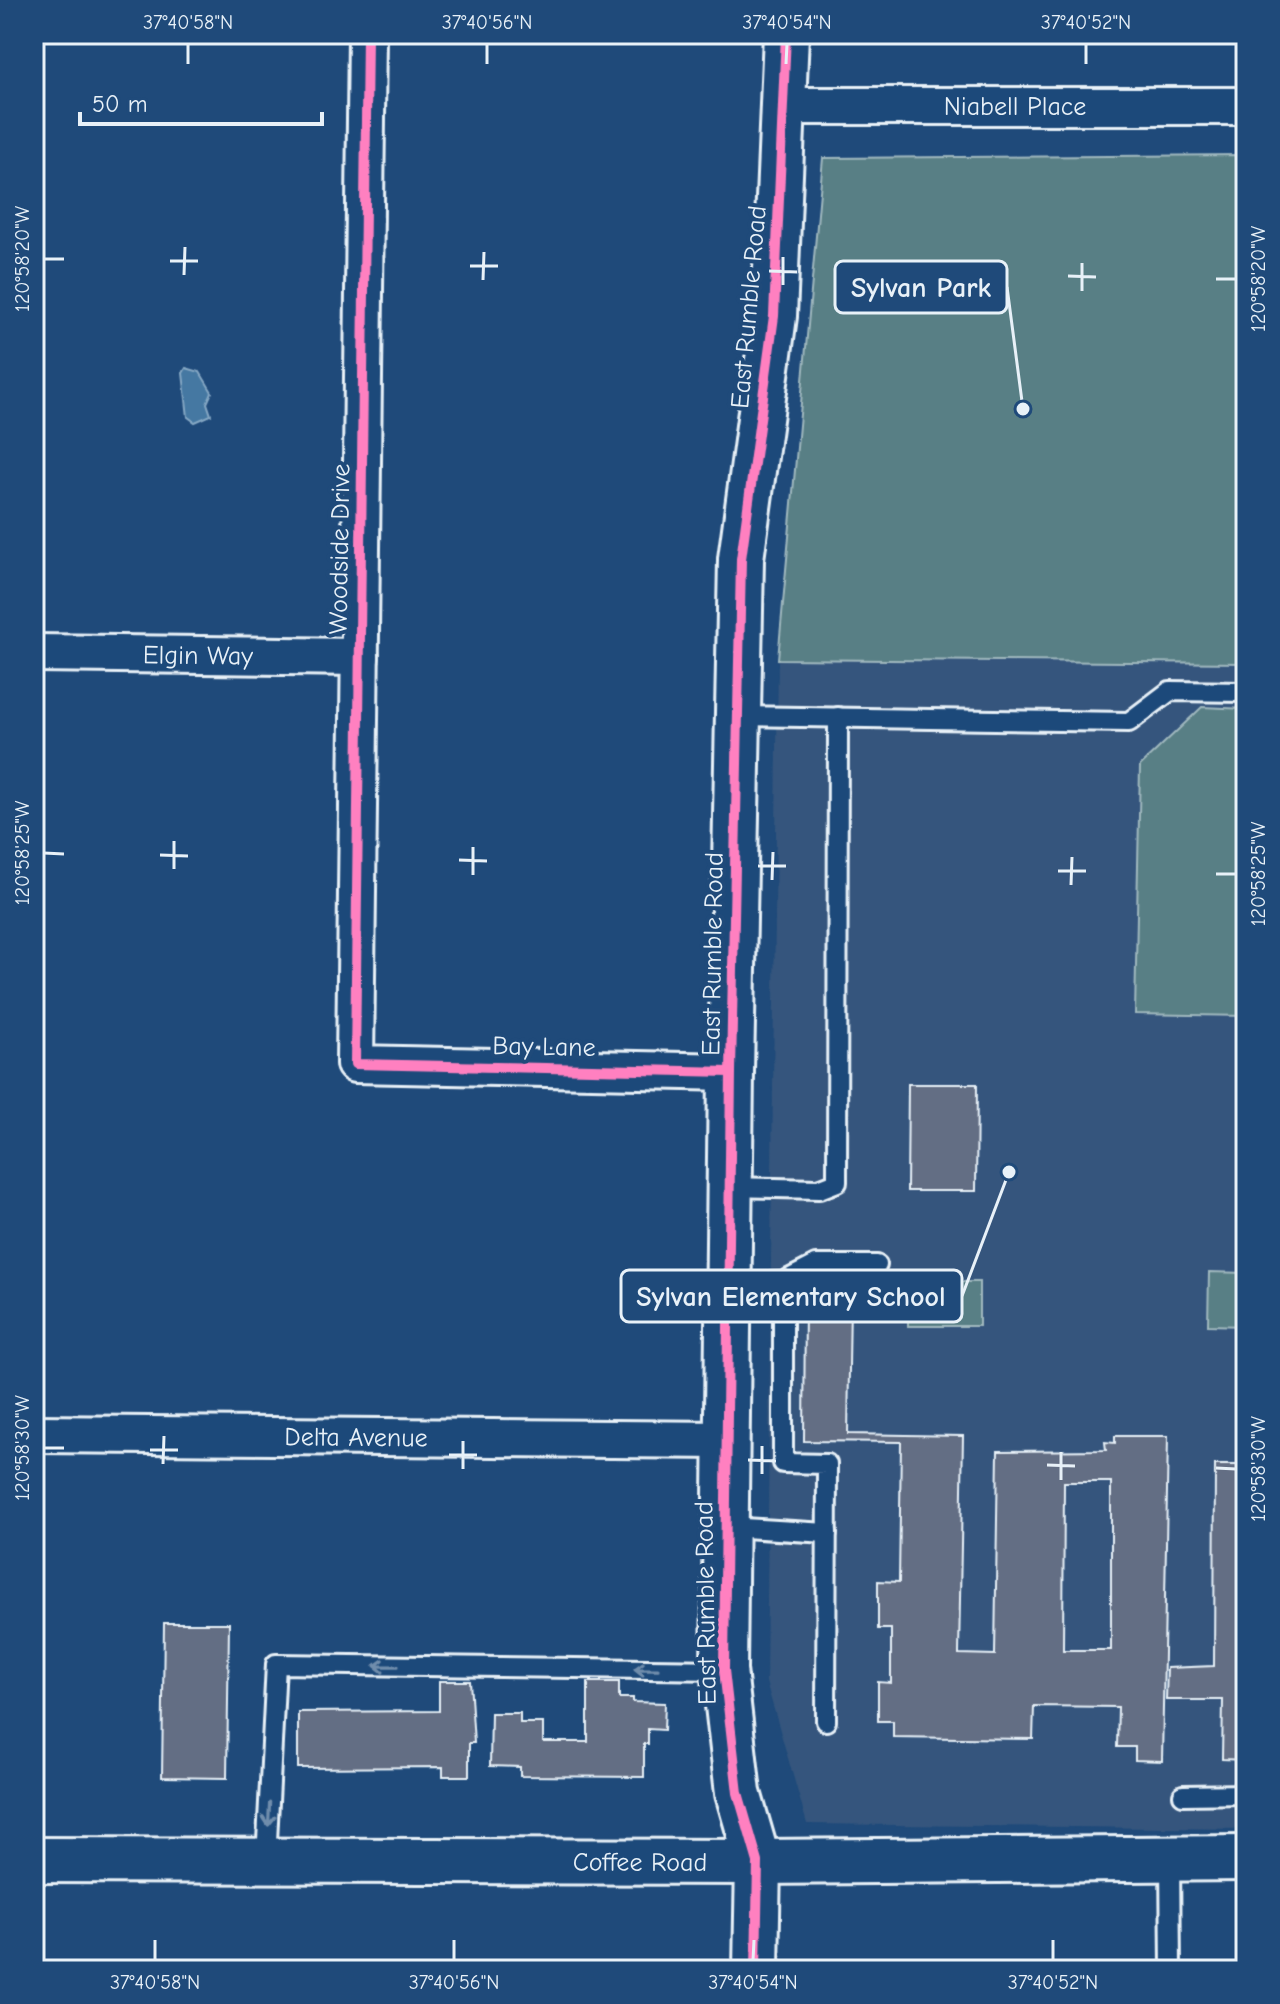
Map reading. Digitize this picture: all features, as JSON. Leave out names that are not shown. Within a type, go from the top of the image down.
[{"type":"street","name":"Woodside Drive","points":[[355,1064],[367,34]]},
{"type":"street","name":"East Rumble Road","points":[[756,1970],[758,1862],[738,1793],[724,1670],[731,1072],[741,559],[774,316],[786,34]]},
{"type":"street","name":"Niabell Place","points":[[785,106],[1246,106]]},
{"type":"street","name":"Elgin Way","points":[[34,653],[360,657]]},
{"type":"street","name":"Bay Lane","points":[[355,1064],[731,1072]]},
{"type":"street","name":"Delta Avenue","points":[[34,1434],[726,1440]]},
{"type":"street","name":"Coffee Road","points":[[34,1860],[758,1862],[1246,1858]]},
{"type":"lane","points":[[738,716],[1129,722],[1170,691],[1246,692]]},
{"type":"lane","points":[[730,1187],[819,1189],[837,1182],[838,717]]},
{"type":"lane","points":[[728,1285],[783,1282],[816,1265],[877,1265]]},
{"type":"lane","points":[[783,1282],[783,1463],[827,1464],[826,1721]]},
{"type":"lane","points":[[725,1526],[827,1533]]},
{"type":"lane","points":[[266,1861],[276,1664],[724,1670]]},
{"type":"lane","points":[[1183,1795],[1246,1794]]},
{"type":"lane","points":[[1170,1858],[1171,1970]]},
{"type":"shaded area","points":[[186,368],[200,372],[212,392],[207,403],[211,415],[195,422],[188,417],[183,373]]},
{"type":"shaded area","points":[[778,659],[1246,661],[1246,1829],[807,1824],[766,1682]]},
{"type":"green space","points":[[1246,155],[1246,663],[778,659],[823,158]]},
{"type":"green space","points":[[1202,707],[1246,709],[1246,1016],[1135,1014],[1140,766]]},
{"type":"green space","points":[[1209,1272],[1246,1273],[1246,1326],[1208,1325]]},
{"type":"green space","points":[[920,1282],[979,1282],[979,1326],[908,1326],[908,1290],[920,1290]]},
{"type":"building","points":[[908,1084],[977,1084],[976,1191],[907,1191]]},
{"type":"building","points":[[805,1300],[850,1301],[848,1434],[963,1436],[959,1654],[995,1655],[998,1451],[1106,1450],[1105,1442],[1115,1443],[1115,1436],[1168,1436],[1162,1761],[1135,1760],[1135,1747],[1117,1747],[1118,1707],[1034,1706],[1033,1739],[893,1737],[893,1721],[878,1721],[878,1682],[891,1683],[891,1629],[878,1629],[878,1581],[899,1582],[901,1442],[804,1441]],"holes":[[[1064,1482],[1111,1482],[1111,1650],[1063,1650]]]},
{"type":"building","points":[[1215,1465],[1246,1465],[1246,1760],[1222,1759],[1223,1700],[1166,1700],[1167,1668],[1214,1666]]},
{"type":"building","points":[[164,1623],[229,1623],[227,1778],[162,1777]]},
{"type":"building","points":[[439,1681],[470,1681],[474,1743],[469,1743],[469,1776],[443,1776],[443,1767],[298,1768],[298,1712],[439,1711]]},
{"type":"building","points":[[588,1682],[619,1682],[619,1698],[633,1698],[633,1702],[665,1703],[664,1730],[648,1729],[648,1744],[644,1744],[644,1777],[520,1776],[520,1767],[490,1766],[491,1713],[520,1713],[520,1723],[543,1723],[543,1742],[588,1742]]},
{"type":"cycle path","points":[[367,34],[355,1064],[731,1072]]},
{"type":"cycle path","points":[[756,1970],[758,1862],[738,1793],[724,1670],[731,1072],[741,559],[774,316],[786,34]]},
{"type":"place","name":"Sylvan Park","points":[[1023,409]]},
{"type":"place","name":"Sylvan Elementary School","points":[[1009,1172]]}]
